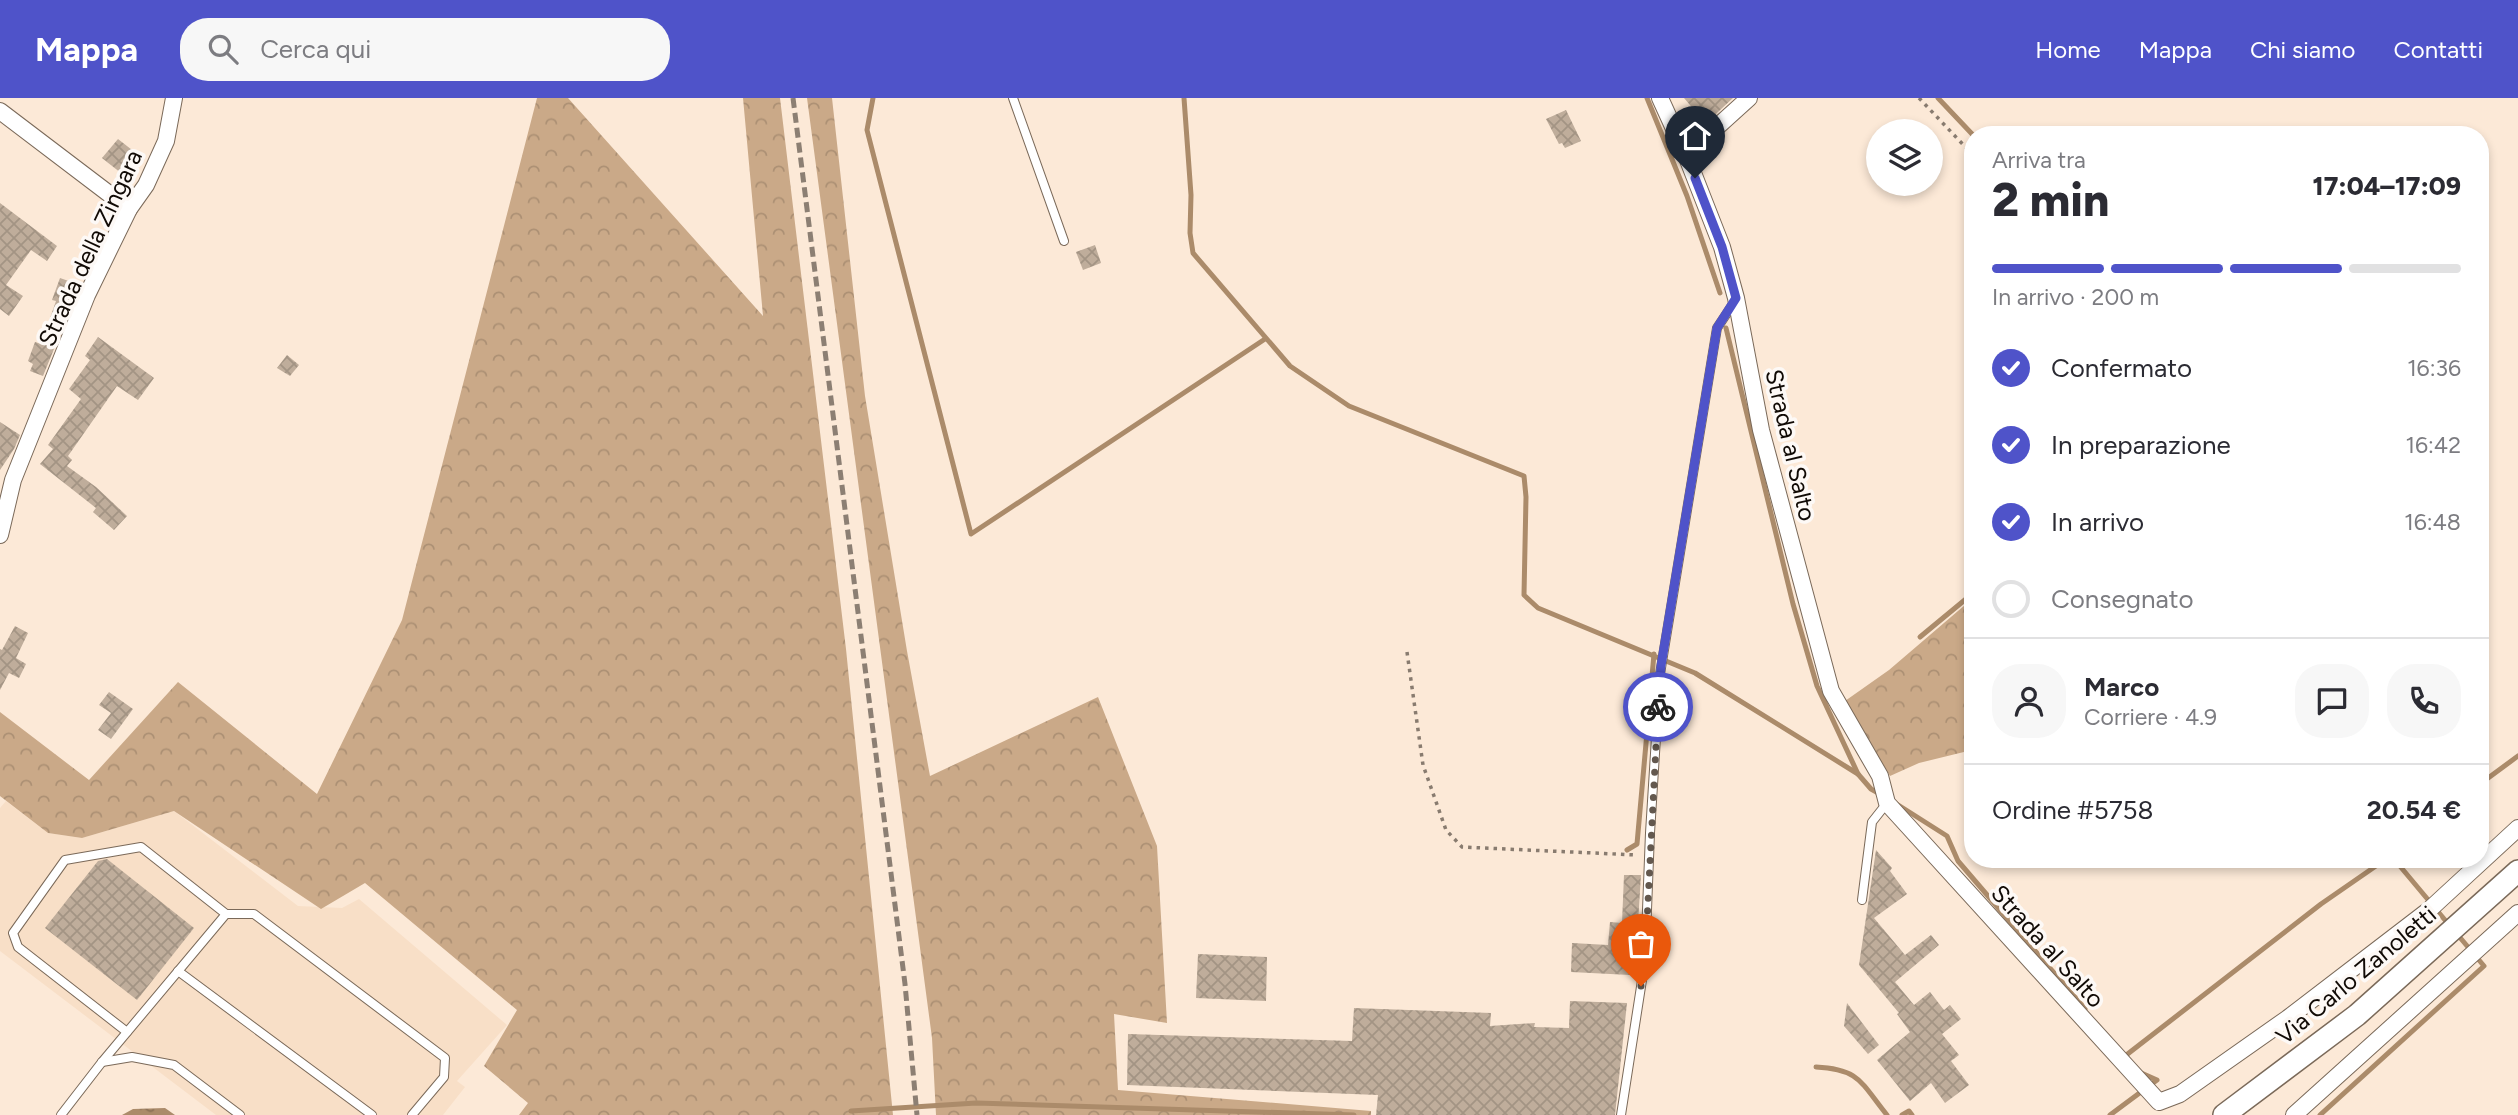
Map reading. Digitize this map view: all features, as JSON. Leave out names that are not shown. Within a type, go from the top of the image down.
[{"type":"main road","name":"Via Carlo Zanoletti","points":[[2224,1115],[2357,1015],[2518,870]]},
{"type":"street","name":"Strada della Zingara","points":[[0,536],[13,480],[87,295],[128,209],[146,185],[166,141],[174,98]]},
{"type":"street","name":"Strada al Salto","points":[[1660,98],[1686,155],[1722,247],[1736,298],[1761,430],[1831,691],[1880,776],[1886,798],[2158,1102],[2180,1094],[2288,1018],[2435,905],[2475,868]]},
{"type":"street","points":[[1686,155],[1749,98]]},
{"type":"street","points":[[0,111],[128,209]]},
{"type":"street","name":"Strada al Salto","points":[[2489,855],[2518,828]]},
{"type":"street","points":[[2294,1115],[2518,913]]},
{"type":"lane","points":[[1013,98],[1064,241]]},
{"type":"lane","points":[[1621,1115],[1645,961],[1661,666],[1717,328],[1736,298]]},
{"type":"lane","points":[[1862,900],[1872,822],[1886,798]]},
{"type":"lane","points":[[127,1032],[18,947],[13,933],[65,860],[141,847],[226,915],[254,914],[445,1058],[444,1077],[412,1115]]},
{"type":"lane","points":[[61,1115],[102,1062],[226,915]]},
{"type":"lane","points":[[178,971],[372,1115]]},
{"type":"lane","points":[[102,1062],[132,1056],[174,1065],[240,1115]]},
{"type":"path","points":[[1919,98],[1964,146]]},
{"type":"path","points":[[1407,652],[1423,765],[1446,830],[1462,847],[1649,856]]},
{"type":"shaded area","points":[[6,801],[48,833],[82,838],[174,811],[298,906],[342,908],[359,899],[507,1025],[457,1081],[465,1087],[443,1115],[216,1115],[0,951],[0,808]]},
{"type":"green space","points":[[537,98],[568,98],[763,316],[743,98],[780,98],[846,649],[893,1115],[519,1115],[528,1103],[484,1066],[517,1010],[365,883],[321,909],[174,811],[82,838],[48,833],[0,796],[0,712],[89,780],[178,682],[317,794],[402,620]]},
{"type":"green space","points":[[807,98],[832,98],[865,396],[930,776],[1098,697],[1157,846],[1167,1023],[1114,1014],[1118,1090],[1371,1111],[1371,1115],[936,1115],[932,1038]]},
{"type":"green space","points":[[1964,606],[1964,752],[1919,763],[1890,776],[1845,701],[1889,670]]},
{"type":"water","points":[[165,1108],[175,1115],[122,1115],[133,1109]]},
{"type":"building","points":[[1684,98],[1733,98],[1690,138],[1683,122],[1695,111]]},
{"type":"building","points":[[1566,110],[1581,141],[1565,148],[1562,143],[1559,144],[1546,119]]},
{"type":"building","points":[[118,139],[141,157],[126,177],[102,158]]},
{"type":"building","points":[[0,203],[57,246],[47,261],[31,250],[6,285],[23,296],[9,316],[0,309]]},
{"type":"building","points":[[1095,245],[1101,263],[1083,270],[1076,252]]},
{"type":"building","points":[[60,278],[80,285],[43,376],[30,371],[33,364],[28,361],[35,342],[41,344],[56,301],[52,300]]},
{"type":"building","points":[[98,337],[154,378],[138,400],[117,386],[68,456],[72,460],[67,466],[96,487],[127,516],[114,530],[93,512],[96,508],[40,464],[53,449],[48,445],[81,399],[69,389],[90,360],[85,356]]},
{"type":"building","points":[[287,355],[299,365],[290,376],[277,368]]},
{"type":"building","points":[[0,422],[20,435],[0,470]]},
{"type":"building","points":[[15,626],[28,633],[16,658],[26,664],[19,678],[9,673],[0,690],[0,649],[2,650]]},
{"type":"building","points":[[109,692],[133,709],[111,739],[98,730],[111,713],[99,705]]},
{"type":"building","points":[[1876,850],[1892,868],[1890,871],[1907,894],[1874,918],[1905,955],[1931,935],[1939,945],[1895,982],[1914,1005],[1930,992],[1944,1010],[1950,1005],[1961,1019],[1942,1034],[1959,1055],[1951,1061],[1969,1085],[1945,1103],[1931,1083],[1910,1101],[1877,1060],[1910,1032],[1897,1014],[1899,1013],[1859,965]]},
{"type":"building","points":[[107,859],[194,928],[137,1000],[45,928],[98,861]]},
{"type":"building","points":[[1624,875],[1641,875],[1637,939],[1634,939],[1630,975],[1571,972],[1572,943],[1608,945],[1610,922],[1622,923]]},
{"type":"building","points":[[1198,954],[1267,957],[1266,1001],[1196,998]]},
{"type":"building","points":[[1570,1001],[1627,1003],[1615,1115],[1376,1115],[1378,1095],[1127,1085],[1128,1034],[1352,1041],[1354,1008],[1491,1013],[1490,1026],[1535,1023],[1534,1027],[1569,1028]]},
{"type":"building","points":[[1847,1003],[1879,1045],[1868,1054],[1844,1026]]},
{"type":"waterway","points":[[873,98],[867,130],[971,534],[1265,339]]},
{"type":"waterway","points":[[1184,98],[1193,253],[1290,366],[1349,406],[1524,476],[1524,595],[1538,608],[1695,673],[1858,774]]},
{"type":"waterway","points":[[1647,98],[1687,196],[1720,293]]},
{"type":"waterway","points":[[1938,98],[1964,126]]},
{"type":"waterway","points":[[1726,328],[1793,604],[1817,686],[1858,774],[1871,789],[1880,794]]},
{"type":"waterway","points":[[1920,637],[1964,601]]},
{"type":"waterway","points":[[1627,850],[1637,844],[1654,654]]},
{"type":"waterway","points":[[2489,777],[2518,756]]},
{"type":"waterway","points":[[1895,803],[1947,836],[1964,868]]},
{"type":"waterway","points":[[1964,868],[2085,1009]]},
{"type":"waterway","points":[[2125,1056],[2321,904],[2373,868]]},
{"type":"waterway","points":[[2402,868],[2450,926]]},
{"type":"waterway","points":[[2320,1115],[2484,966],[2457,934]]},
{"type":"waterway","points":[[1816,1067],[1831,1068],[1851,1075],[1865,1086],[1887,1115]]},
{"type":"waterway","points":[[2110,1115],[2157,1080],[2139,1072]]},
{"type":"waterway","points":[[851,1111],[976,1103],[1354,1115]]},
{"type":"waterway","points":[[1902,1115],[1909,1111],[1912,1115]]},
{"type":"railway","points":[[793,98],[905,984],[917,1115]]},
{"type":"way so far","points":[[1641,986],[1645,961],[1658,707]]},
{"type":"route","points":[[1658,707],[1661,666],[1717,328],[1736,298],[1722,247],[1695,178]]}]
